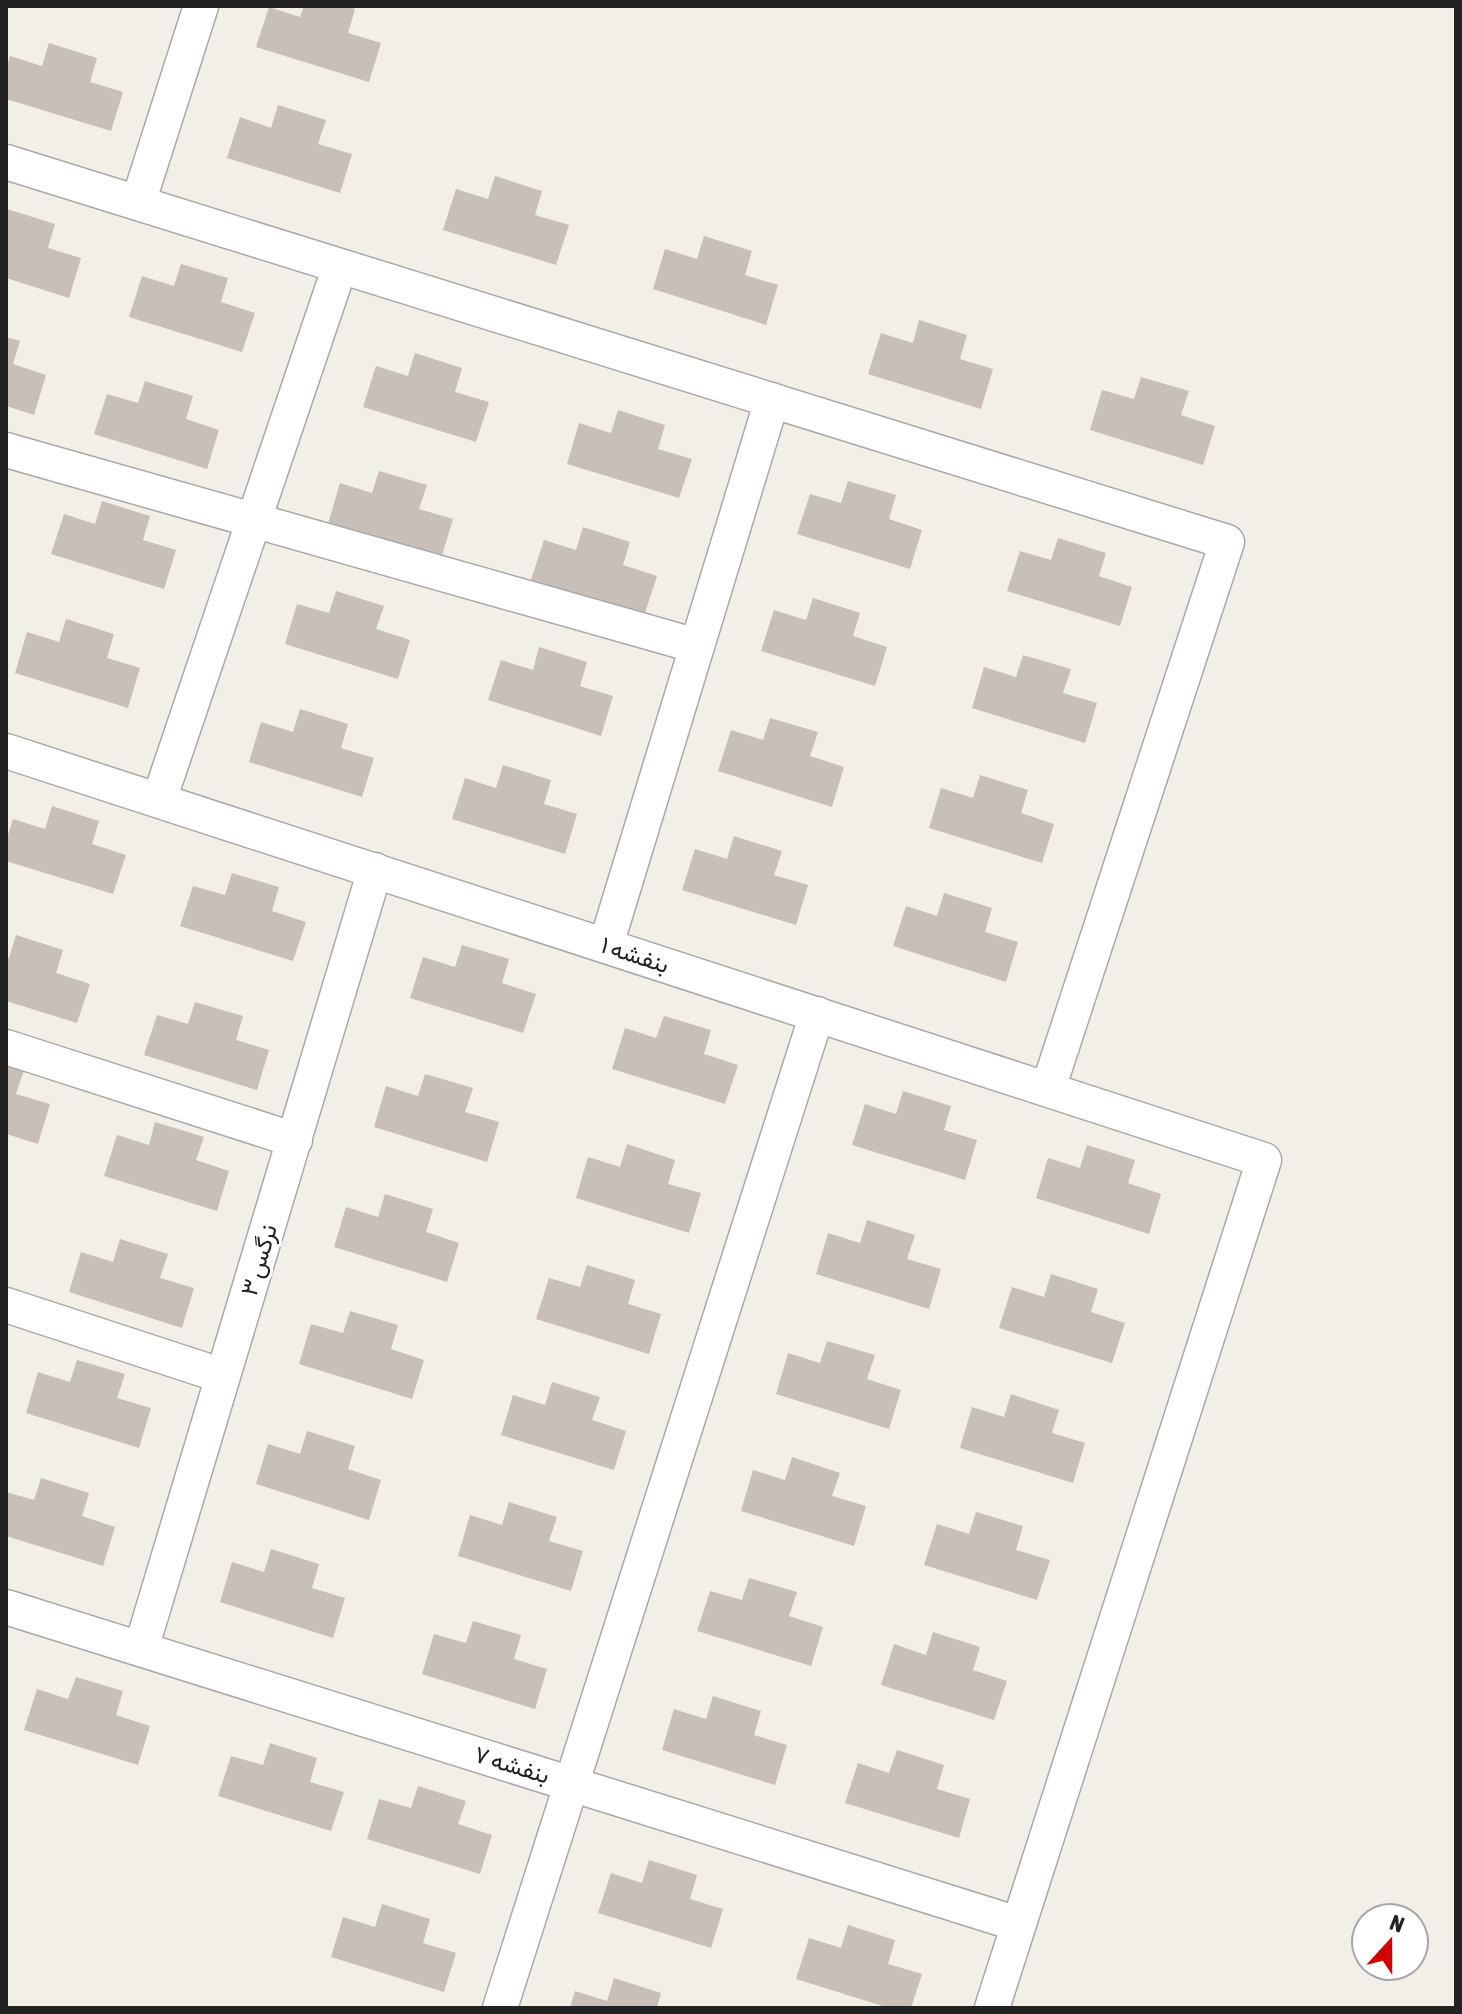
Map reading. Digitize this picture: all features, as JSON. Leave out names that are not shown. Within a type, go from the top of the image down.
[{"type":"street","points":[[138,203],[201,6]]},
{"type":"street","points":[[6,162],[1227,542],[1048,1089]]},
{"type":"street","points":[[159,800],[340,266]]},
{"type":"street","points":[[606,945],[772,400]]},
{"type":"street","points":[[6,450],[697,646]]},
{"type":"street","name":"بنفشه ۱","points":[[6,751],[1264,1160],[1018,1924]]},
{"type":"street","name":"نرگس ۳","points":[[141,1649],[375,870]]},
{"type":"street","points":[[500,2008],[817,1014]]},
{"type":"street","points":[[6,1047],[295,1140]]},
{"type":"street","points":[[6,1305],[223,1376]]},
{"type":"street","name":"بنفشه ۷","points":[[6,1607],[1018,1924]]},
{"type":"street","points":[[992,2008],[1018,1924]]},
{"type":"building","points":[[304,6],[346,6],[355,9],[348,33],[381,43],[369,82],[256,47],[269,7],[300,17]]},
{"type":"building","points":[[49,43],[97,58],[90,82],[123,92],[111,131],[6,99],[6,70],[10,56],[42,66]]},
{"type":"building","points":[[278,105],[326,120],[318,144],[352,154],[340,193],[227,158],[240,117],[271,128]]},
{"type":"building","points":[[495,176],[542,191],[535,215],[569,225],[556,265],[443,230],[456,189],[488,199]]},
{"type":"building","points":[[7,209],[55,224],[48,248],[81,258],[69,298],[6,278]]},
{"type":"building","points":[[704,236],[752,251],[745,275],[778,285],[766,325],[653,289],[665,249],[697,259]]},
{"type":"building","points":[[181,264],[228,278],[221,302],[255,313],[242,352],[129,317],[142,276],[174,286]]},
{"type":"building","points":[[919,320],[967,335],[960,359],[993,369],[981,409],[868,374],[881,333],[913,343]]},
{"type":"building","points":[[6,337],[20,341],[13,364],[46,375],[34,415],[6,406]]},
{"type":"building","points":[[415,353],[462,368],[455,392],[489,402],[476,442],[363,407],[376,366],[408,376]]},
{"type":"building","points":[[1141,377],[1189,391],[1181,415],[1215,426],[1203,465],[1090,430],[1102,390],[1134,399]]},
{"type":"building","points":[[145,381],[193,396],[186,419],[219,430],[207,469],[94,434],[107,394],[138,403]]},
{"type":"building","points":[[618,410],[665,425],[658,449],[692,459],[679,498],[567,464],[579,423],[611,433]]},
{"type":"building","points":[[379,471],[427,485],[419,509],[453,519],[441,559],[328,524],[340,483],[372,493]]},
{"type":"building","points":[[848,481],[896,495],[889,519],[922,530],[910,569],[797,534],[810,494],[841,503]]},
{"type":"building","points":[[102,501],[150,516],[143,540],[176,550],[164,589],[51,554],[64,514],[95,524]]},
{"type":"building","points":[[583,527],[630,542],[623,565],[657,576],[644,616],[531,580],[544,540],[576,550]]},
{"type":"building","points":[[1058,538],[1106,553],[1099,576],[1132,587],[1120,626],[1007,591],[1020,551],[1051,560]]},
{"type":"building","points":[[336,591],[384,606],[376,629],[410,640],[398,679],[285,644],[297,604],[329,613]]},
{"type":"building","points":[[813,598],[860,613],[853,636],[887,647],[875,686],[761,651],[774,610],[806,620]]},
{"type":"building","points":[[66,619],[114,634],[107,658],[140,668],[128,708],[15,673],[27,632],[59,642]]},
{"type":"building","points":[[539,647],[587,662],[580,686],[613,696],[601,736],[488,700],[501,660],[533,670]]},
{"type":"building","points":[[1023,655],[1071,669],[1063,693],[1097,703],[1085,743],[972,708],[984,667],[1016,677]]},
{"type":"building","points":[[300,709],[348,724],[341,748],[374,758],[362,797],[249,762],[261,722],[293,732]]},
{"type":"building","points":[[770,718],[818,732],[810,756],[844,767],[832,807],[718,771],[731,730],[763,740]]},
{"type":"building","points":[[503,765],[551,780],[544,804],[577,814],[565,854],[452,819],[465,778],[496,788]]},
{"type":"building","points":[[980,775],[1028,790],[1021,813],[1054,824],[1042,863],[929,828],[941,788],[973,798]]},
{"type":"building","points":[[52,806],[99,821],[92,844],[126,855],[113,894],[6,861],[6,841],[13,819],[45,829]]},
{"type":"building","points":[[734,836],[782,851],[774,875],[808,885],[796,925],[682,890],[695,849],[727,859]]},
{"type":"building","points":[[232,873],[279,887],[272,911],[306,922],[293,961],[180,926],[193,886],[225,895]]},
{"type":"building","points":[[944,893],[992,908],[985,932],[1018,942],[1006,982],[893,946],[906,906],[937,916]]},
{"type":"building","points":[[16,935],[63,950],[56,973],[90,984],[77,1023],[6,1001],[6,957],[9,958]]},
{"type":"building","points":[[462,945],[509,959],[502,983],[536,994],[523,1033],[410,998],[423,957],[455,967]]},
{"type":"building","points":[[195,1002],[243,1016],[236,1040],[269,1050],[257,1090],[144,1055],[157,1015],[188,1024]]},
{"type":"building","points":[[664,1016],[711,1030],[704,1054],[738,1065],[725,1104],[612,1069],[625,1028],[656,1038]]},
{"type":"building","points":[[6,1065],[24,1070],[16,1094],[50,1104],[38,1144],[6,1134]]},
{"type":"building","points":[[425,1074],[473,1088],[465,1112],[499,1122],[487,1162],[374,1127],[386,1086],[418,1096]]},
{"type":"building","points":[[903,1091],[951,1106],[944,1130],[977,1140],[965,1180],[852,1145],[865,1104],[896,1114]]},
{"type":"building","points":[[155,1122],[204,1137],[196,1160],[229,1171],[217,1211],[104,1176],[117,1135],[149,1145]]},
{"type":"building","points":[[627,1144],[675,1160],[668,1184],[701,1193],[689,1233],[576,1198],[588,1157],[620,1167]]},
{"type":"building","points":[[1087,1145],[1135,1160],[1128,1183],[1161,1194],[1149,1234],[1036,1198],[1048,1158],[1080,1168]]},
{"type":"building","points":[[385,1194],[433,1209],[426,1232],[459,1243],[447,1282],[334,1247],[346,1207],[378,1217]]},
{"type":"building","points":[[867,1220],[915,1235],[907,1259],[941,1269],[929,1309],[816,1274],[828,1233],[860,1243]]},
{"type":"building","points":[[120,1239],[168,1254],[160,1278],[194,1288],[182,1328],[69,1292],[81,1252],[113,1262]]},
{"type":"building","points":[[587,1265],[635,1280],[628,1304],[661,1314],[649,1354],[536,1319],[549,1278],[580,1287]]},
{"type":"building","points":[[1051,1274],[1098,1289],[1091,1312],[1125,1323],[1112,1363],[999,1328],[1012,1287],[1044,1297]]},
{"type":"building","points":[[350,1311],[398,1325],[391,1349],[424,1360],[412,1399],[299,1364],[311,1324],[343,1333]]},
{"type":"building","points":[[827,1341],[875,1355],[867,1379],[901,1390],[889,1429],[776,1394],[788,1353],[820,1363]]},
{"type":"building","points":[[77,1360],[125,1374],[117,1398],[151,1408],[139,1448],[26,1413],[38,1372],[70,1382]]},
{"type":"building","points":[[552,1382],[600,1397],[592,1420],[626,1431],[614,1470],[501,1435],[513,1395],[545,1405]]},
{"type":"building","points":[[1011,1394],[1059,1410],[1052,1433],[1085,1443],[1073,1483],[960,1448],[972,1407],[1004,1417]]},
{"type":"building","points":[[307,1431],[355,1446],[348,1469],[381,1480],[369,1520],[256,1484],[268,1444],[300,1454]]},
{"type":"building","points":[[792,1457],[840,1473],[832,1496],[866,1506],[854,1546],[741,1511],[753,1470],[785,1480]]},
{"type":"building","points":[[41,1478],[89,1493],[82,1516],[115,1527],[103,1566],[6,1536],[6,1492],[34,1500]]},
{"type":"building","points":[[509,1502],[557,1517],[549,1541],[583,1551],[571,1591],[458,1556],[470,1515],[502,1525]]},
{"type":"building","points":[[976,1512],[1023,1526],[1016,1550],[1050,1560],[1037,1600],[924,1565],[937,1524],[969,1534]]},
{"type":"building","points":[[271,1549],[319,1564],[312,1588],[345,1598],[333,1638],[220,1602],[232,1562],[264,1572]]},
{"type":"building","points":[[749,1578],[797,1592],[789,1616],[823,1627],[811,1666],[697,1631],[710,1591],[742,1600]]},
{"type":"building","points":[[473,1621],[521,1635],[514,1659],[547,1669],[535,1709],[422,1674],[434,1634],[466,1643]]},
{"type":"building","points":[[933,1632],[980,1647],[973,1670],[1007,1681],[994,1720],[881,1685],[894,1644],[926,1655]]},
{"type":"building","points":[[76,1677],[123,1691],[116,1715],[150,1726],[138,1765],[24,1730],[37,1689],[68,1699]]},
{"type":"building","points":[[713,1696],[761,1711],[754,1735],[787,1745],[775,1785],[662,1750],[674,1709],[706,1719]]},
{"type":"building","points":[[270,1743],[317,1758],[310,1782],[344,1792],[331,1831],[218,1796],[231,1756],[263,1765]]},
{"type":"building","points":[[897,1750],[944,1765],[937,1789],[970,1799],[959,1838],[845,1803],[858,1763],[889,1773]]},
{"type":"building","points":[[418,1786],[466,1801],[458,1824],[492,1835],[480,1874],[367,1839],[379,1799],[411,1808]]},
{"type":"building","points":[[649,1860],[697,1875],[690,1899],[723,1909],[711,1948],[598,1913],[611,1873],[642,1883]]},
{"type":"building","points":[[382,1904],[430,1919],[423,1943],[456,1953],[444,1992],[331,1957],[343,1917],[375,1927]]},
{"type":"building","points":[[848,1925],[895,1940],[888,1964],[922,1974],[911,2008],[889,2008],[796,1979],[809,1938],[841,1948]]},
{"type":"building","points":[[614,1978],[661,1993],[657,2008],[570,2008],[575,1991],[607,2001]]}]
